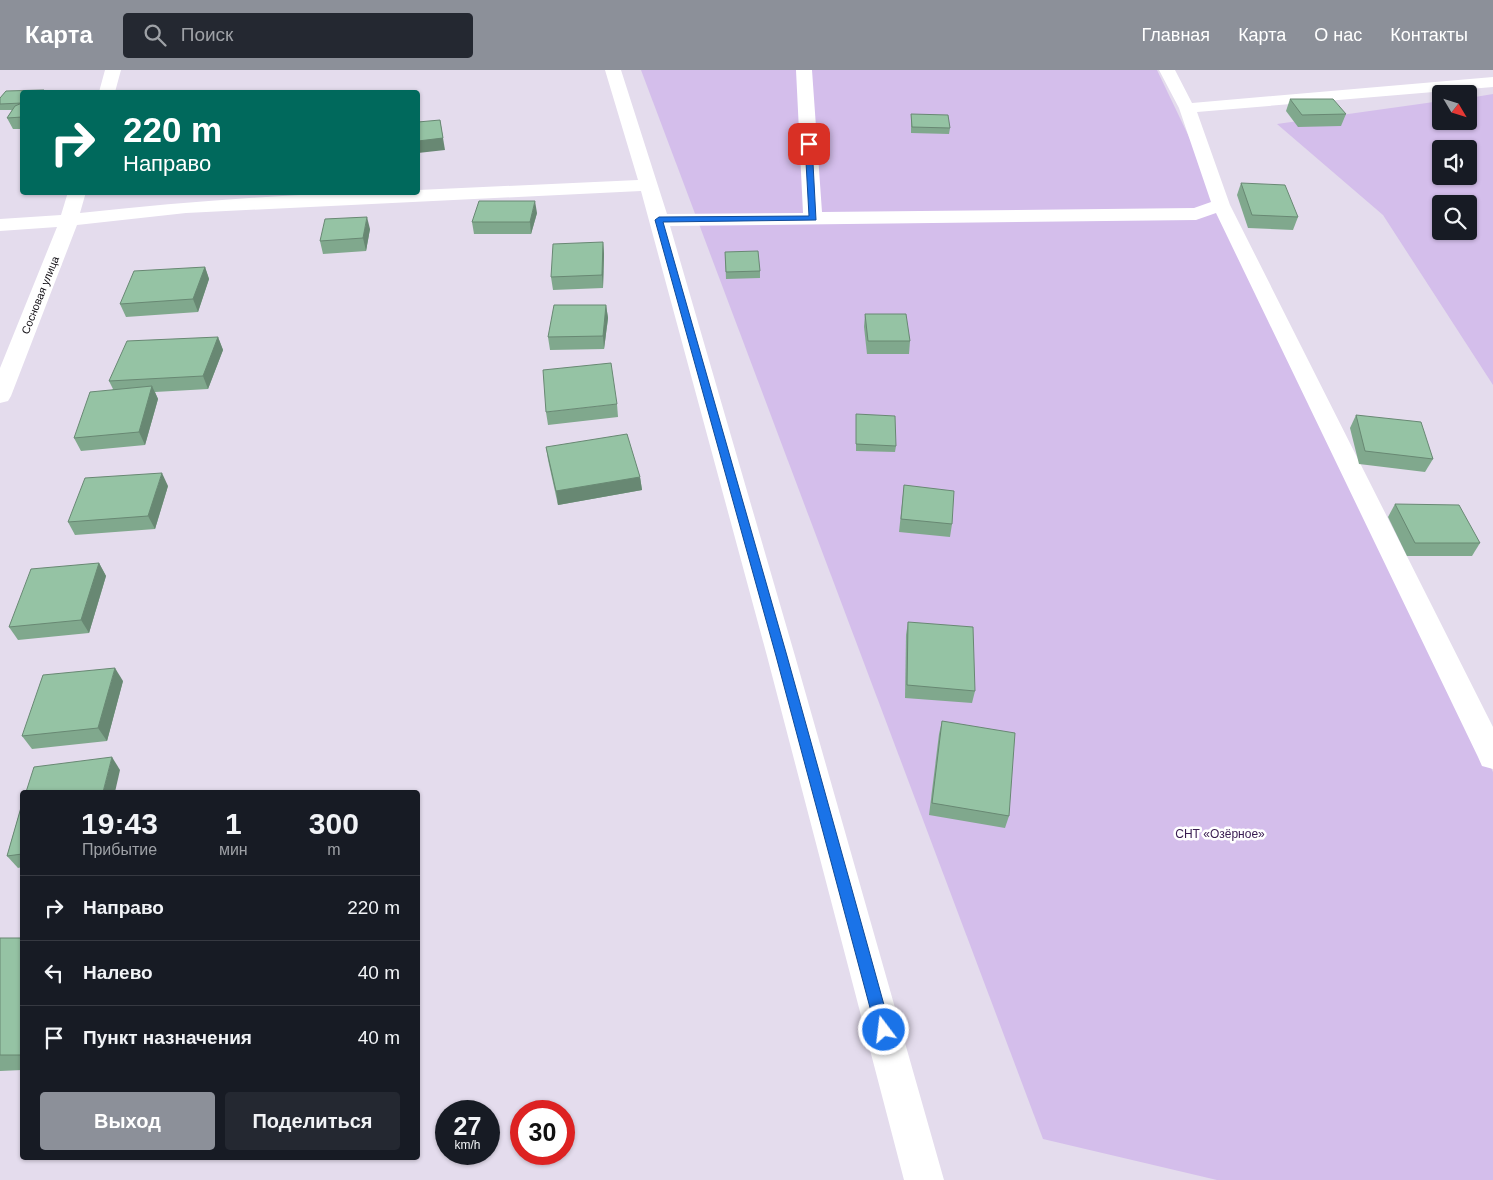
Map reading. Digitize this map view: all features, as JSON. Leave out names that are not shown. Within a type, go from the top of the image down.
[{"type":"street","points":[[108,90],[114,70]]},
{"type":"street","points":[[613,70],[646,185],[659,220],[782,656],[924,1180]]},
{"type":"street","points":[[804,70],[813,218]]},
{"type":"street","points":[[1167,70],[1187,108],[1221,205],[1493,757]]},
{"type":"street","points":[[1187,108],[1493,82]]},
{"type":"street","points":[[0,225],[69,220],[186,207],[646,185]]},
{"type":"street","name":"Сосновая улица","points":[[0,396],[77,195]]},
{"type":"street","points":[[659,220],[1196,214],[1221,205]]},
{"type":"green space","name":"СНТ «Озёрное»","points":[[641,70],[1157,70],[1493,772],[1493,1180],[1217,1180],[1043,1139]]},
{"type":"green space","points":[[1493,94],[1493,385],[1383,215],[1277,124],[1432,102],[1432,130],[1478,130],[1478,96]]},
{"type":"building","points":[[6,91],[20,91],[20,103],[0,104],[0,98]]},
{"type":"building","points":[[1290,99],[1333,99],[1346,114],[1302,115]]},
{"type":"building","points":[[20,104],[20,117],[7,118],[15,106]]},
{"type":"building","points":[[911,114],[948,115],[950,128],[912,127]]},
{"type":"building","points":[[440,120],[443,138],[420,141],[420,122]]},
{"type":"building","points":[[1241,183],[1285,185],[1298,217],[1252,215]]},
{"type":"building","points":[[479,201],[535,201],[530,222],[472,222]]},
{"type":"building","points":[[367,217],[363,238],[320,241],[325,219]]},
{"type":"building","points":[[603,242],[602,275],[551,277],[553,244]]},
{"type":"building","points":[[758,251],[760,271],[726,272],[725,252]]},
{"type":"building","points":[[205,267],[193,299],[120,304],[134,271]]},
{"type":"building","points":[[554,305],[606,305],[603,336],[548,337]]},
{"type":"building","points":[[865,314],[906,314],[910,341],[868,341]]},
{"type":"building","points":[[218,337],[203,376],[109,381],[127,341]]},
{"type":"building","points":[[611,363],[617,404],[546,412],[543,370]]},
{"type":"building","points":[[152,386],[139,432],[74,438],[90,392]]},
{"type":"building","points":[[856,414],[895,416],[896,446],[856,444]]},
{"type":"building","points":[[1356,415],[1421,422],[1433,459],[1365,451]]},
{"type":"building","points":[[627,434],[640,477],[556,491],[546,447]]},
{"type":"building","points":[[162,473],[148,516],[68,522],[85,478]]},
{"type":"building","points":[[904,485],[954,491],[952,524],[901,519]]},
{"type":"building","points":[[1395,504],[1459,505],[1480,543],[1415,543]]},
{"type":"building","points":[[99,563],[81,620],[9,627],[31,569]]},
{"type":"building","points":[[908,622],[973,627],[975,691],[907,685]]},
{"type":"building","points":[[115,668],[98,728],[22,736],[43,675]]},
{"type":"building","points":[[942,721],[1015,733],[1009,816],[932,803]]},
{"type":"building","points":[[112,757],[104,790],[27,790],[34,767]]},
{"type":"building","points":[[20,811],[20,854],[7,856]]},
{"type":"building","points":[[0,938],[20,938],[20,1055],[0,1055]]},
{"type":"route","points":[[809,144],[813,218],[659,220],[782,656],[884,1030]]}]
